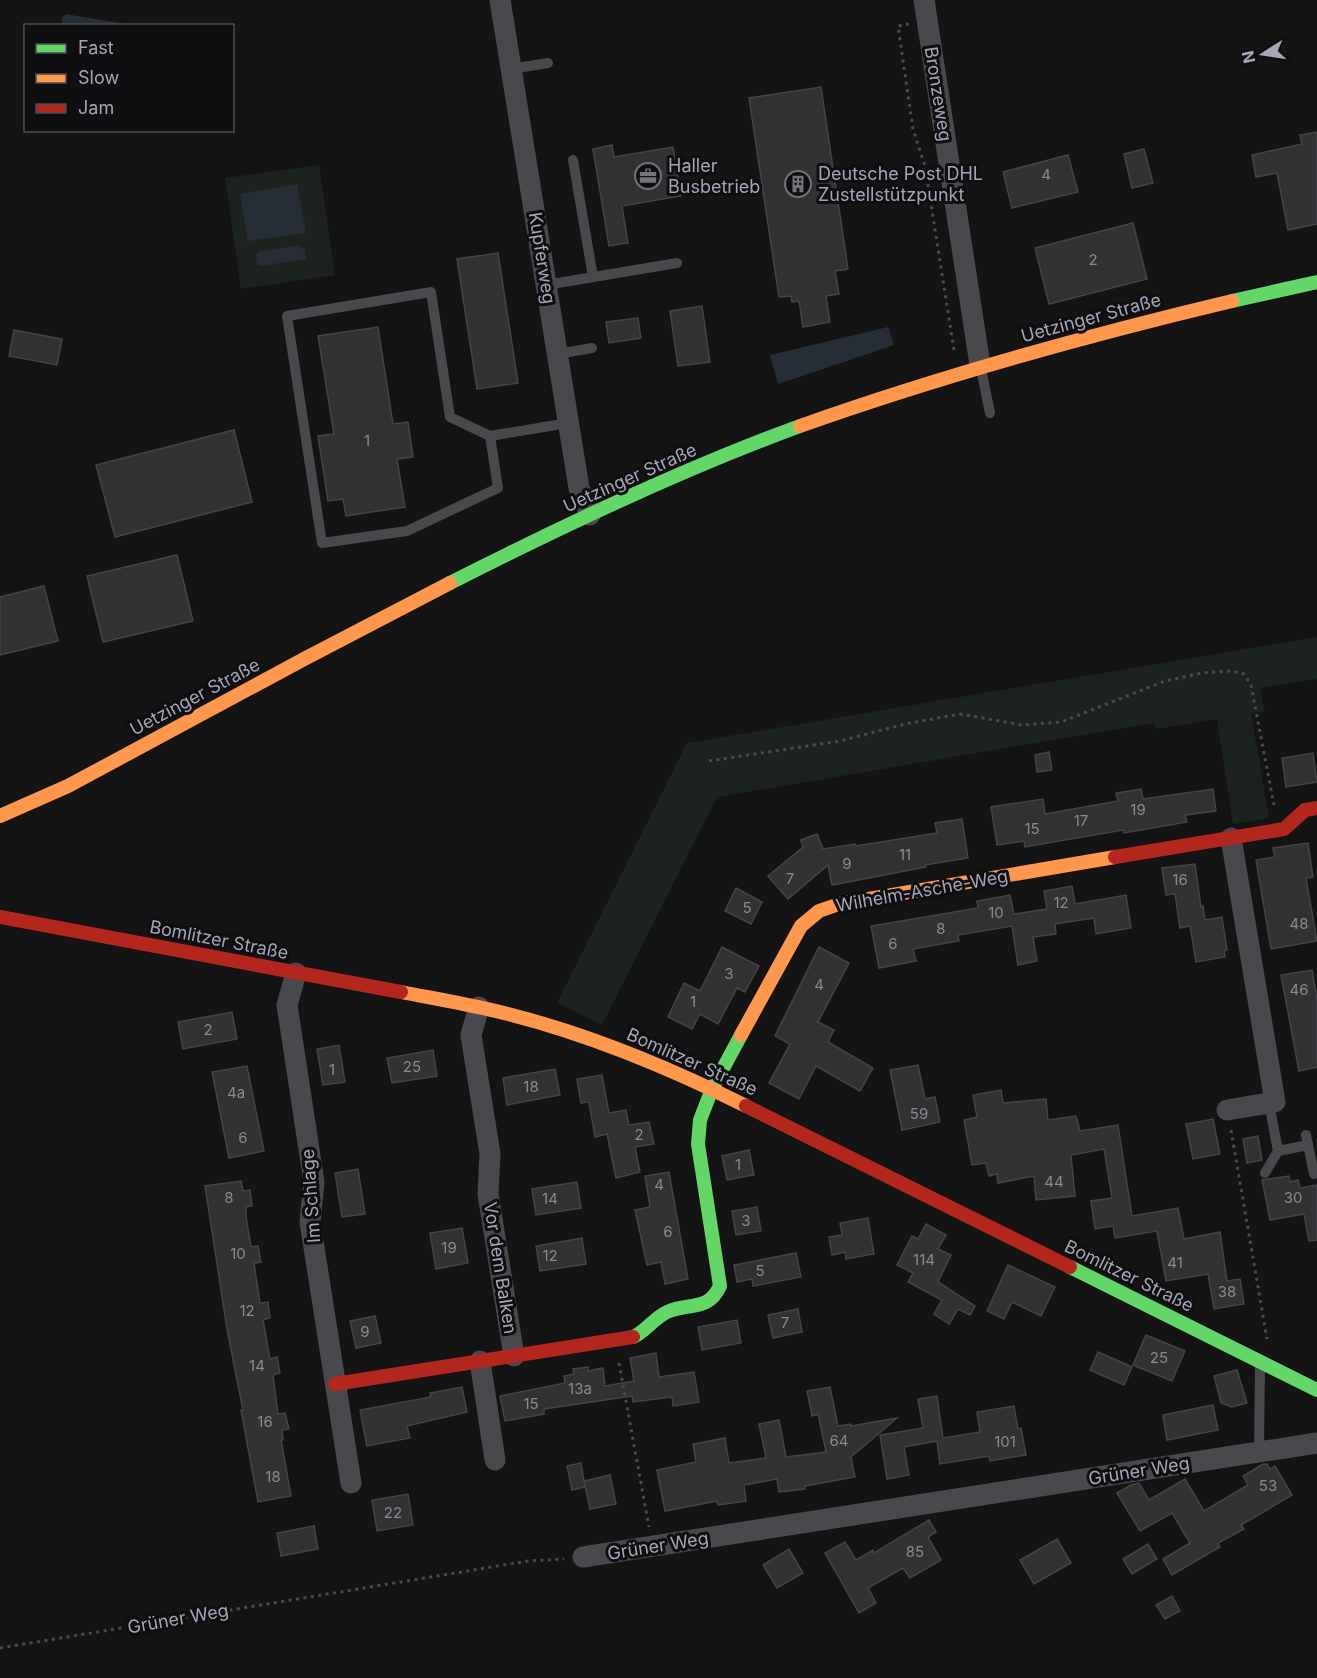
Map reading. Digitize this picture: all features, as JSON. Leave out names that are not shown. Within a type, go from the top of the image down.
[{"type":"street","name":"Kupferweg","points":[[500,0],[579,488],[590,514]]},
{"type":"street","name":"Bronzeweg","points":[[926,10],[980,365]]},
{"type":"street","name":"Uetzinger Straße","points":[[0,816],[68,786],[483,566],[590,514],[714,460],[848,409],[980,365],[1206,306],[1317,282]]},
{"type":"street","name":"Wilhelm-Asche-Weg","points":[[712,1089],[801,927],[819,911],[839,904],[1284,829],[1305,810],[1317,808]]},
{"type":"street","points":[[1227,1110],[1275,1102],[1231,838]]},
{"type":"street","name":"Bomlitzer Straße","points":[[0,917],[479,1007],[525,1017],[592,1038],[712,1089],[1317,1390]]},
{"type":"street","name":"Im Schlage","points":[[296,973],[287,1005],[314,1182],[310,1222],[351,1483]]},
{"type":"street","name":"Vor dem Balken","points":[[479,1007],[471,1035],[490,1154],[488,1194],[514,1356],[635,1337],[668,1311],[709,1303],[717,1297],[720,1286],[698,1144],[700,1120],[712,1089]]},
{"type":"street","points":[[335,1384],[514,1356]]},
{"type":"street","points":[[480,1361],[495,1461]]},
{"type":"street","name":"Grüner Weg","points":[[583,1557],[1317,1443]]},
{"type":"lane","points":[[511,69],[548,63]]},
{"type":"lane","points":[[573,160],[593,277]]},
{"type":"lane","points":[[546,285],[677,264]]},
{"type":"lane","points":[[490,436],[498,488],[407,531],[322,543],[287,316],[431,292],[450,417],[490,436],[568,423]]},
{"type":"lane","points":[[557,354],[592,348]]},
{"type":"lane","points":[[980,365],[990,413]]},
{"type":"lane","points":[[1269,1103],[1278,1151]]},
{"type":"lane","points":[[1265,1173],[1278,1151],[1307,1140],[1314,1174]]},
{"type":"lane","points":[[1259,1452],[1260,1361]]},
{"type":"path","points":[[926,10],[898,26],[912,129],[925,166],[958,373]]},
{"type":"path","points":[[709,760],[840,741],[905,724],[960,714],[1022,725],[1061,722],[1165,681],[1202,673],[1231,671],[1244,674],[1251,685],[1279,830]]},
{"type":"path","points":[[1227,1110],[1267,1341],[1260,1361]]},
{"type":"path","points":[[615,1340],[652,1547]]},
{"type":"path","name":"Grüner Weg","points":[[0,1648],[528,1561],[583,1557]]},
{"type":"shaded area","points":[[67,14],[127,24],[61,24],[63,16]]},
{"type":"shaded area","points":[[319,165],[335,275],[241,289],[225,178]]},
{"type":"shaded area","points":[[297,184],[306,233],[248,241],[240,194]]},
{"type":"shaded area","points":[[295,246],[305,249],[306,259],[260,266],[257,264],[258,252]]},
{"type":"shaded area","points":[[888,327],[894,345],[778,384],[770,355]]},
{"type":"shaded area","points":[[1317,637],[1317,679],[1260,688],[1265,712],[1251,713],[1269,818],[1233,824],[1217,719],[1156,729],[1154,723],[717,797],[602,1025],[557,1003],[687,743]]},
{"type":"building","name":"Deutsche Post DHL Zustellstützpunkt","points":[[821,87],[848,269],[835,271],[839,294],[826,296],[830,322],[803,327],[799,301],[792,302],[791,296],[779,297],[749,98]]},
{"type":"building","points":[[1317,132],[1317,224],[1288,230],[1277,173],[1256,177],[1252,155],[1302,144],[1300,135]]},
{"type":"building","points":[[612,145],[614,157],[673,147],[681,196],[622,206],[628,243],[609,246],[593,149]]},
{"type":"building","points":[[1144,149],[1153,183],[1132,188],[1124,154]]},
{"type":"building","points":[[1068,155],[1078,192],[1012,208],[1003,172]]},
{"type":"building","points":[[1133,223],[1147,279],[1049,304],[1035,248]]},
{"type":"building","points":[[498,253],[518,383],[477,389],[457,259]]},
{"type":"building","points":[[702,306],[710,362],[678,366],[670,311]]},
{"type":"building","points":[[638,318],[641,338],[609,343],[606,322]]},
{"type":"building","points":[[378,327],[393,424],[408,422],[413,457],[397,459],[405,507],[346,516],[343,499],[328,501],[318,436],[334,434],[318,336]]},
{"type":"building","points":[[14,330],[62,339],[57,365],[9,356]]},
{"type":"building","points":[[234,430],[252,502],[115,537],[96,465]]},
{"type":"building","points":[[177,555],[193,621],[103,642],[87,576]]},
{"type":"building","points":[[44,586],[58,641],[0,655],[0,597]]},
{"type":"building","points":[[1049,752],[1052,770],[1037,772],[1035,755]]},
{"type":"building","points":[[1313,753],[1317,782],[1286,787],[1282,758]]},
{"type":"building","points":[[1141,789],[1143,799],[1213,789],[1216,811],[1185,815],[1187,822],[1124,833],[1123,830],[1025,847],[1024,841],[997,845],[991,807],[1043,799],[1045,814],[1118,801],[1116,793]]},
{"type":"building","points":[[962,819],[968,858],[832,885],[828,865],[788,899],[768,876],[803,847],[801,840],[817,834],[823,849],[855,844],[856,846],[937,833],[935,823]]},
{"type":"building","points":[[1308,843],[1313,877],[1306,878],[1317,941],[1271,949],[1256,860],[1275,857],[1273,848]]},
{"type":"building","points":[[1195,864],[1205,920],[1222,917],[1227,950],[1224,951],[1225,957],[1196,962],[1190,926],[1180,928],[1175,894],[1166,895],[1162,868]]},
{"type":"building","points":[[1072,886],[1075,904],[1126,895],[1131,928],[1096,934],[1094,918],[1055,924],[1056,934],[1033,937],[1037,961],[1018,965],[1012,926],[958,935],[959,941],[913,949],[916,961],[879,968],[871,926],[978,908],[977,901],[1010,895],[1014,914],[1047,909],[1044,891]]},
{"type":"building","points":[[736,888],[762,902],[751,924],[725,911]]},
{"type":"building","points":[[722,947],[759,966],[745,992],[737,988],[718,1024],[700,1014],[692,1029],[668,1017],[684,983],[700,991]]},
{"type":"building","points":[[819,947],[849,963],[818,1022],[834,1030],[828,1042],[873,1068],[860,1091],[816,1066],[799,1099],[769,1083],[790,1044],[775,1036]]},
{"type":"building","points":[[1312,970],[1317,999],[1317,1067],[1299,1071],[1281,975]]},
{"type":"building","points":[[232,1012],[237,1039],[183,1049],[178,1022]]},
{"type":"building","points":[[339,1045],[345,1082],[323,1085],[317,1049]]},
{"type":"building","points":[[433,1050],[437,1076],[392,1083],[387,1058]]},
{"type":"building","points":[[918,1065],[925,1099],[935,1097],[940,1122],[902,1130],[890,1070]]},
{"type":"building","points":[[247,1066],[264,1151],[229,1158],[212,1072]]},
{"type":"building","points":[[555,1069],[560,1095],[507,1105],[503,1078]]},
{"type":"building","points":[[602,1075],[609,1113],[626,1110],[629,1125],[649,1122],[654,1144],[635,1147],[640,1172],[616,1178],[607,1134],[595,1137],[589,1102],[581,1103],[577,1079]]},
{"type":"building","points":[[1001,1090],[1003,1103],[1046,1099],[1048,1120],[1076,1116],[1080,1131],[1118,1125],[1132,1216],[1178,1208],[1184,1239],[1220,1232],[1227,1281],[1240,1279],[1244,1304],[1214,1309],[1208,1274],[1166,1281],[1157,1231],[1115,1238],[1113,1226],[1095,1229],[1091,1201],[1112,1198],[1104,1149],[1071,1155],[1075,1196],[1036,1200],[1034,1176],[998,1183],[997,1174],[989,1176],[986,1163],[972,1165],[964,1120],[977,1117],[973,1095]]},
{"type":"building","points":[[1213,1119],[1220,1154],[1193,1159],[1186,1124]]},
{"type":"building","points":[[1258,1136],[1262,1160],[1247,1163],[1243,1139]]},
{"type":"building","points":[[749,1150],[754,1175],[727,1180],[722,1156]]},
{"type":"building","points":[[358,1169],[365,1214],[342,1217],[335,1173]]},
{"type":"building","points":[[669,1172],[688,1279],[665,1284],[661,1262],[647,1265],[635,1210],[650,1207],[645,1176]]},
{"type":"building","points":[[1289,1176],[1290,1182],[1298,1180],[1300,1188],[1317,1185],[1317,1240],[1309,1241],[1304,1214],[1270,1220],[1262,1180]]},
{"type":"building","points":[[241,1181],[243,1191],[250,1190],[252,1206],[246,1207],[246,1216],[251,1247],[258,1246],[261,1262],[254,1263],[260,1303],[268,1302],[270,1318],[263,1320],[270,1359],[277,1357],[280,1373],[273,1375],[278,1414],[285,1413],[289,1429],[282,1430],[283,1440],[281,1440],[291,1496],[258,1502],[227,1329],[205,1186]]},
{"type":"building","points":[[577,1182],[581,1208],[536,1215],[532,1189]]},
{"type":"building","points":[[757,1207],[761,1231],[736,1235],[732,1211]]},
{"type":"building","points":[[868,1218],[874,1254],[846,1259],[845,1252],[832,1255],[829,1237],[842,1235],[840,1223]]},
{"type":"building","points":[[926,1224],[946,1235],[938,1249],[951,1255],[938,1282],[975,1306],[970,1315],[958,1309],[949,1324],[934,1314],[942,1300],[908,1282],[913,1273],[897,1265],[912,1236],[918,1239]]},
{"type":"building","points":[[462,1228],[468,1263],[436,1269],[430,1233]]},
{"type":"building","points":[[582,1238],[586,1264],[540,1271],[536,1246]]},
{"type":"building","points":[[796,1253],[801,1277],[753,1286],[752,1279],[737,1282],[734,1265]]},
{"type":"building","points":[[1008,1265],[1055,1287],[1041,1316],[1012,1302],[1004,1319],[987,1311]]},
{"type":"building","points":[[798,1309],[802,1332],[773,1338],[768,1315]]},
{"type":"building","points":[[375,1316],[381,1343],[356,1348],[350,1321]]},
{"type":"building","points":[[737,1320],[741,1343],[702,1350],[698,1327]]},
{"type":"building","points":[[1146,1335],[1185,1351],[1172,1381],[1133,1365]]},
{"type":"building","points":[[1098,1352],[1132,1367],[1124,1385],[1090,1370]]},
{"type":"building","points":[[656,1353],[659,1377],[694,1372],[699,1402],[673,1406],[672,1397],[633,1402],[632,1396],[544,1409],[544,1414],[505,1421],[500,1396],[565,1383],[564,1376],[574,1374],[573,1369],[588,1367],[588,1371],[603,1368],[605,1386],[634,1381],[630,1358]]},
{"type":"building","points":[[1237,1370],[1247,1403],[1232,1407],[1221,1403],[1214,1376]]},
{"type":"building","points":[[462,1387],[467,1412],[407,1426],[410,1438],[367,1446],[360,1410],[431,1397],[430,1393]]},
{"type":"building","points":[[830,1387],[838,1426],[897,1418],[851,1457],[855,1477],[805,1486],[805,1489],[779,1492],[777,1479],[744,1485],[746,1501],[718,1505],[717,1501],[665,1511],[657,1470],[696,1462],[693,1444],[725,1438],[729,1463],[766,1458],[759,1424],[779,1420],[786,1457],[826,1452],[818,1414],[812,1416],[807,1391]]},
{"type":"building","points":[[937,1396],[943,1438],[980,1432],[977,1412],[1014,1406],[1026,1455],[990,1461],[989,1456],[940,1464],[937,1441],[904,1447],[909,1475],[887,1479],[880,1435],[923,1428],[918,1399]]},
{"type":"building","points":[[1213,1405],[1218,1430],[1167,1440],[1163,1415]]},
{"type":"building","points":[[581,1463],[585,1487],[572,1490],[567,1466]]},
{"type":"building","points":[[1267,1464],[1270,1469],[1275,1466],[1292,1495],[1241,1525],[1244,1529],[1218,1543],[1220,1547],[1172,1575],[1163,1559],[1190,1543],[1172,1513],[1140,1531],[1117,1493],[1139,1483],[1149,1500],[1185,1479],[1204,1511],[1248,1485],[1243,1476]]},
{"type":"building","points":[[610,1475],[616,1504],[590,1509],[584,1481]]},
{"type":"building","points":[[408,1494],[413,1525],[377,1531],[372,1500]]},
{"type":"building","points":[[929,1520],[936,1532],[928,1537],[941,1560],[910,1578],[903,1568],[868,1588],[876,1603],[859,1613],[825,1553],[845,1542],[856,1560],[873,1550],[874,1553]]},
{"type":"building","points":[[314,1526],[318,1549],[281,1556],[277,1533]]},
{"type":"building","points":[[1057,1539],[1071,1563],[1034,1584],[1020,1560]]},
{"type":"building","points":[[1148,1544],[1157,1559],[1132,1574],[1123,1559]]},
{"type":"building","points":[[789,1549],[803,1573],[777,1588],[763,1565]]},
{"type":"building","points":[[1172,1596],[1180,1611],[1165,1619],[1156,1605]]},
{"type":"traffic: fast","points":[[1232,301],[1317,282]]},
{"type":"traffic: fast","points":[[450,583],[623,499],[800,426]]},
{"type":"traffic: fast","points":[[633,1337],[667,1312],[710,1300],[720,1286],[698,1144],[700,1120],[712,1089],[741,1035]]},
{"type":"traffic: fast","points":[[1070,1267],[1317,1390]]},
{"type":"traffic: slow","points":[[800,426],[906,390],[1014,358],[1232,301]]},
{"type":"traffic: slow","points":[[0,816],[68,786],[450,583]]},
{"type":"traffic: slow","points":[[741,1035],[801,926],[819,911],[839,904],[1115,857]]},
{"type":"traffic: slow","points":[[401,992],[495,1011],[570,1032],[659,1066],[746,1106]]},
{"type":"traffic: jam","points":[[1115,857],[1284,829],[1305,810],[1317,808]]},
{"type":"traffic: jam","points":[[0,917],[401,992]]},
{"type":"traffic: jam","points":[[746,1106],[1070,1267]]},
{"type":"traffic: jam","points":[[335,1384],[633,1337]]},
{"type":"place","name":"Haller Busbetrieb","points":[[648,176]]},
{"type":"place","name":"Deutsche Post DHL Zustellstützpunkt","points":[[798,184]]}]
